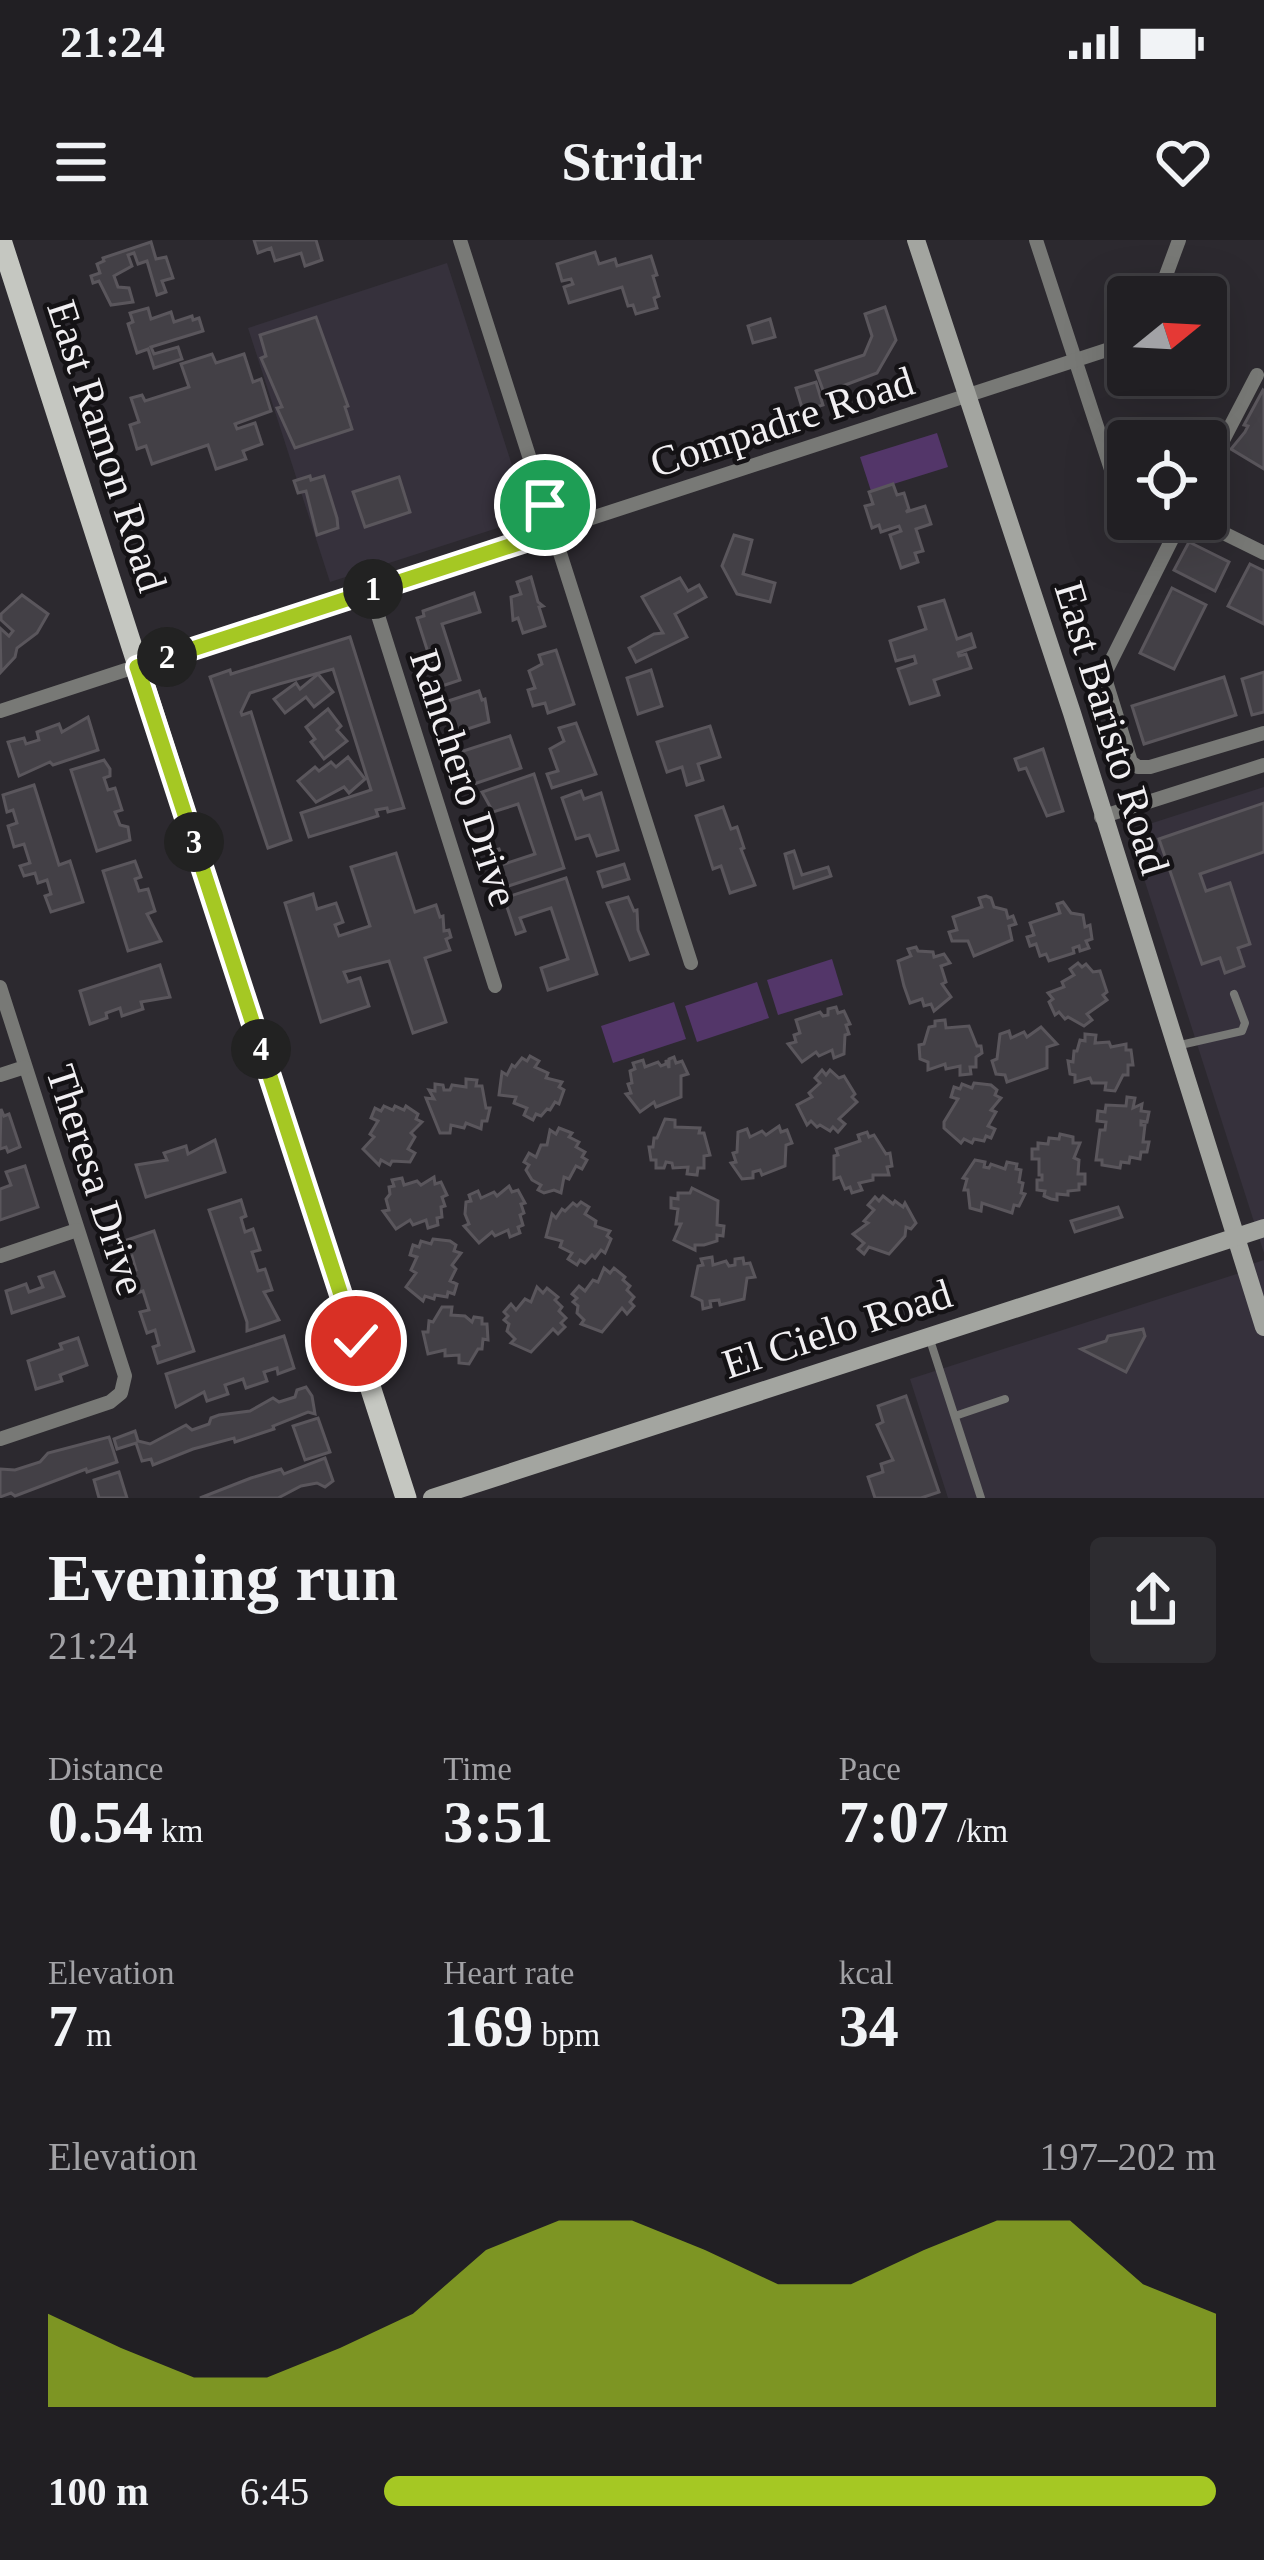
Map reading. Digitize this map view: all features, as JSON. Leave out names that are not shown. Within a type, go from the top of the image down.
[{"type":"main road","name":"East Ramon Road","points":[[1,240],[406,1498]]},
{"type":"street","points":[[460,240],[691,963]]},
{"type":"street","name":"East Baristo Road","points":[[916,240],[1072,712],[1101,817],[1264,1327]]},
{"type":"street","points":[[1036,240],[1107,456]]},
{"type":"street","points":[[1166,276],[1179,240]]},
{"type":"street","name":"Compadre Road","points":[[0,711],[1107,350]]},
{"type":"street","points":[[1227,433],[1257,375]]},
{"type":"street","points":[[1227,534],[1264,553]]},
{"type":"street","points":[[1172,540],[1104,675],[1131,762],[1150,767],[1264,733]]},
{"type":"street","name":"Ranchero Drive","points":[[370,590],[495,986]]},
{"type":"street","points":[[1101,817],[1264,764]]},
{"type":"street","name":"Theresa Drive","points":[[0,987],[125,1376],[121,1394],[110,1402],[0,1439]]},
{"type":"street","points":[[0,1075],[26,1067]]},
{"type":"street","name":"El Cielo Road","points":[[432,1498],[1264,1228]]},
{"type":"street","points":[[0,1256],[77,1230]]},
{"type":"lane","points":[[1175,1046],[1242,1031],[1245,1023],[1234,994]]},
{"type":"lane","points":[[929,1336],[981,1498]]},
{"type":"lane","points":[[955,1416],[1006,1399]]},
{"type":"shaded area","points":[[447,263],[529,518],[330,582],[248,328]]},
{"type":"shaded area","points":[[937,433],[948,467],[871,491],[860,457]]},
{"type":"shaded area","points":[[1264,787],[1264,1253],[1131,838],[1140,827]]},
{"type":"shaded area","points":[[832,959],[843,995],[778,1015],[767,980]]},
{"type":"shaded area","points":[[757,982],[769,1018],[697,1042],[685,1006]]},
{"type":"shaded area","points":[[674,1002],[686,1039],[613,1063],[601,1026]]},
{"type":"shaded area","points":[[1264,1260],[1264,1498],[948,1498],[910,1379],[1249,1270],[1249,1265]]},
{"type":"building","points":[[254,240],[316,240],[322,260],[305,266],[301,253],[275,261],[271,248],[258,253]]},
{"type":"building","points":[[151,242],[156,259],[166,257],[173,278],[162,281],[166,292],[157,295],[147,261],[138,264],[134,253],[128,255],[132,266],[114,276],[118,287],[129,288],[133,302],[111,305],[99,281],[93,283],[91,276],[100,273],[97,264]]},
{"type":"building","points":[[595,252],[599,264],[615,259],[617,266],[651,256],[657,275],[653,276],[657,308],[636,314],[622,287],[569,303],[564,287],[573,284],[571,279],[562,281],[557,264]]},
{"type":"building","points":[[885,307],[896,340],[877,373],[824,393],[816,371],[864,355],[872,336],[865,314]]},
{"type":"building","points":[[148,308],[151,319],[171,312],[174,322],[199,318],[203,331],[151,347],[154,354],[178,347],[182,359],[154,368],[148,349],[137,353],[128,324],[133,322],[130,313]]},
{"type":"building","points":[[316,317],[352,429],[295,448],[261,358],[266,356],[260,335]]},
{"type":"building","points":[[770,319],[775,337],[753,343],[748,326]]},
{"type":"building","points":[[212,354],[216,363],[244,354],[253,382],[261,379],[271,411],[235,424],[237,429],[255,423],[262,444],[243,451],[246,459],[216,469],[208,445],[152,464],[146,446],[137,449],[130,425],[139,422],[131,398],[142,395],[145,401],[189,387],[181,364]]},
{"type":"building","points":[[816,382],[823,405],[803,411],[796,388]]},
{"type":"building","points":[[1263,390],[1264,469],[1231,449],[1245,432],[1248,426],[1244,425]]},
{"type":"building","points":[[310,476],[311,480],[324,476],[337,518],[338,528],[317,535],[306,491],[298,493],[294,481]]},
{"type":"building","points":[[399,477],[410,512],[365,527],[353,492]]},
{"type":"building","points":[[893,484],[897,495],[904,493],[906,512],[925,506],[931,524],[916,529],[923,551],[915,553],[918,562],[901,568],[890,535],[901,531],[899,526],[881,532],[879,525],[872,528],[865,506],[873,504],[869,492]]},
{"type":"building","points":[[734,535],[752,540],[743,574],[775,583],[770,602],[737,594],[722,566]]},
{"type":"building","points":[[1189,542],[1229,562],[1215,591],[1174,570]]},
{"type":"building","points":[[1250,564],[1264,571],[1264,624],[1228,606]]},
{"type":"building","points":[[531,577],[545,626],[523,633],[518,618],[513,620],[511,597],[521,594],[517,582]]},
{"type":"building","points":[[680,578],[688,591],[699,585],[706,597],[675,614],[687,637],[636,662],[629,648],[663,633],[642,597]]},
{"type":"building","points":[[1172,588],[1206,605],[1174,669],[1140,653]]},
{"type":"building","points":[[474,593],[480,612],[442,624],[460,680],[439,687],[417,618],[424,616],[423,611]]},
{"type":"building","points":[[22,595],[48,614],[1,672],[0,628],[9,636],[13,631],[1,614]]},
{"type":"building","points":[[944,600],[957,639],[971,634],[975,647],[958,653],[966,654],[971,668],[934,680],[939,695],[910,704],[898,669],[916,663],[914,656],[896,661],[890,641],[926,629],[919,607]]},
{"type":"building","points":[[350,637],[404,808],[376,810],[378,816],[309,837],[301,813],[371,790],[333,669],[279,684],[250,693],[241,712],[251,712],[291,840],[268,848],[210,677]]},
{"type":"building","points":[[556,650],[574,704],[548,713],[545,703],[533,706],[528,690],[535,688],[529,671],[542,664],[539,655]]},
{"type":"building","points":[[651,670],[662,706],[638,714],[627,678]]},
{"type":"building","points":[[1264,672],[1264,712],[1252,715],[1242,679]]},
{"type":"building","points":[[318,674],[333,692],[314,707],[306,697],[285,713],[274,699],[296,683],[300,689]]},
{"type":"building","points":[[1224,677],[1236,715],[1144,744],[1132,706]]},
{"type":"building","points":[[479,691],[489,722],[452,734],[442,703]]},
{"type":"building","points":[[328,709],[347,741],[324,759],[306,727]]},
{"type":"building","points":[[88,717],[98,750],[53,765],[50,762],[19,776],[8,742],[39,740],[37,732],[59,724],[62,732]]},
{"type":"building","points":[[576,723],[596,774],[552,788],[547,774],[558,771],[550,749],[564,741],[559,728]]},
{"type":"building","points":[[710,726],[720,757],[698,764],[703,780],[687,785],[682,767],[667,772],[657,742]]},
{"type":"building","points":[[510,736],[521,768],[468,786],[457,753]]},
{"type":"building","points":[[1043,749],[1063,811],[1047,816],[1026,768],[1019,770],[1015,759]]},
{"type":"building","points":[[348,757],[365,779],[349,793],[344,787],[316,802],[298,781],[315,767],[319,771],[331,762],[336,767]]},
{"type":"building","points":[[104,760],[110,769],[110,776],[104,778],[108,790],[115,788],[122,810],[115,812],[120,825],[128,827],[130,840],[97,851],[71,770]]},
{"type":"building","points":[[534,774],[564,868],[502,888],[490,851],[499,849],[504,864],[535,854],[518,804],[493,812],[482,792]]},
{"type":"building","points":[[34,785],[59,865],[70,861],[83,902],[51,912],[45,896],[51,894],[47,880],[38,883],[35,873],[24,876],[20,866],[30,863],[24,844],[14,847],[8,826],[17,823],[13,810],[7,812],[3,795]]},
{"type":"building","points":[[581,791],[584,799],[601,793],[618,850],[597,856],[589,835],[576,839],[562,798]]},
{"type":"building","points":[[1264,803],[1264,852],[1200,874],[1206,891],[1230,883],[1250,944],[1238,948],[1244,966],[1225,973],[1220,958],[1202,964],[1159,839]]},
{"type":"building","points":[[723,807],[731,829],[737,827],[755,885],[730,893],[721,866],[713,869],[696,816]]},
{"type":"building","points":[[794,851],[802,875],[828,867],[831,876],[794,888],[785,854]]},
{"type":"building","points":[[396,853],[415,912],[436,905],[444,931],[449,930],[450,950],[425,958],[446,1022],[413,1033],[389,961],[344,972],[348,982],[360,978],[369,1006],[321,1022],[285,903],[313,894],[317,909],[336,903],[343,922],[335,925],[339,936],[370,926],[351,867]]},
{"type":"building","points":[[135,861],[141,877],[135,879],[139,891],[148,889],[155,911],[147,914],[161,941],[128,951],[103,871]]},
{"type":"building","points":[[624,864],[629,879],[603,887],[598,872]]},
{"type":"building","points":[[566,878],[597,974],[548,990],[541,968],[568,959],[551,908],[520,918],[525,931],[516,934],[504,898]]},
{"type":"building","points":[[986,896],[994,907],[1006,910],[1008,918],[1013,916],[1016,924],[1009,926],[1012,940],[974,956],[968,941],[952,941],[949,932],[957,930],[953,917],[982,907],[979,898]]},
{"type":"building","points":[[628,897],[637,910],[638,930],[648,954],[630,960],[607,903]]},
{"type":"building","points":[[1063,902],[1071,913],[1083,915],[1092,939],[1086,941],[1089,948],[1080,951],[1079,946],[1073,948],[1074,953],[1049,961],[1046,954],[1040,956],[1036,944],[1030,946],[1027,937],[1034,935],[1030,923],[1060,913],[1057,904]]},
{"type":"building","points":[[908,949],[933,952],[934,957],[944,954],[950,963],[941,966],[946,982],[942,984],[951,997],[934,1011],[922,999],[910,1003],[904,986],[898,961],[911,956]]},
{"type":"building","points":[[1078,963],[1100,971],[1107,992],[1103,995],[1107,1000],[1087,1014],[1092,1020],[1084,1026],[1059,1012],[1055,1015],[1048,993],[1064,987],[1062,982],[1074,975],[1070,969]]},
{"type":"building","points":[[160,965],[170,997],[141,1002],[143,1009],[122,1016],[120,1008],[90,1024],[80,991]]},
{"type":"building","points":[[836,1007],[838,1013],[844,1011],[850,1024],[846,1025],[849,1034],[845,1035],[844,1054],[834,1058],[832,1050],[819,1056],[816,1052],[802,1062],[788,1044],[796,1042],[794,1035],[800,1033],[796,1020],[820,1012],[828,1015],[828,1009]]},
{"type":"building","points":[[945,1020],[946,1028],[969,1026],[981,1046],[971,1074],[960,1075],[960,1066],[946,1069],[945,1064],[928,1070],[928,1062],[920,1059],[919,1045],[924,1044],[929,1027]]},
{"type":"building","points":[[1041,1027],[1057,1044],[1047,1047],[1047,1068],[1007,1082],[1005,1075],[996,1074],[992,1061],[997,1059],[1000,1034],[1009,1031],[1011,1038],[1024,1032],[1027,1037]]},
{"type":"building","points":[[1085,1034],[1096,1035],[1095,1043],[1126,1044],[1126,1050],[1131,1050],[1133,1065],[1128,1065],[1128,1075],[1123,1075],[1115,1091],[1105,1090],[1106,1083],[1092,1083],[1090,1078],[1075,1082],[1075,1075],[1070,1074],[1068,1061],[1073,1062]]},
{"type":"building","points":[[530,1056],[539,1061],[535,1067],[548,1073],[546,1078],[562,1082],[559,1087],[564,1090],[559,1104],[555,1102],[533,1120],[524,1115],[527,1108],[514,1103],[516,1097],[499,1095],[502,1072],[507,1075],[512,1065]]},
{"type":"building","points":[[674,1057],[676,1063],[682,1061],[688,1074],[681,1076],[681,1097],[656,1107],[654,1102],[640,1112],[626,1094],[631,1093],[633,1063],[643,1060],[645,1067],[658,1062],[661,1066],[666,1060],[669,1068],[669,1059]]},
{"type":"building","points":[[822,1070],[826,1075],[830,1070],[839,1078],[844,1076],[855,1094],[852,1097],[857,1102],[839,1119],[845,1124],[838,1132],[811,1121],[807,1125],[797,1105],[812,1097],[809,1093],[820,1083],[815,1078]]},
{"type":"building","points":[[466,1079],[482,1086],[486,1108],[490,1108],[487,1121],[482,1121],[481,1129],[466,1123],[464,1128],[451,1125],[450,1133],[440,1133],[426,1098],[434,1099],[429,1090],[435,1091],[435,1084],[443,1085],[444,1090],[452,1085],[466,1087]]},
{"type":"building","points":[[974,1083],[991,1085],[1001,1098],[991,1110],[996,1112],[988,1126],[995,1129],[984,1141],[964,1139],[961,1143],[944,1128],[944,1122],[958,1099],[951,1097],[954,1087],[972,1088]]},
{"type":"building","points":[[1127,1097],[1135,1098],[1133,1108],[1142,1104],[1141,1111],[1149,1112],[1147,1122],[1141,1121],[1145,1125],[1143,1142],[1149,1142],[1147,1152],[1141,1152],[1140,1159],[1121,1162],[1120,1168],[1102,1165],[1102,1160],[1096,1160],[1100,1130],[1105,1130],[1106,1122],[1097,1121],[1098,1111],[1105,1112],[1106,1105],[1126,1106]]},
{"type":"building","points":[[384,1106],[404,1110],[406,1106],[422,1122],[411,1133],[415,1137],[408,1149],[415,1153],[410,1162],[392,1161],[390,1165],[381,1160],[379,1165],[363,1149],[374,1137],[370,1134],[378,1121],[371,1118],[375,1108],[381,1111]]},
{"type":"building","points":[[1,1109],[4,1116],[9,1114],[20,1147],[8,1152],[6,1147],[0,1149]]},
{"type":"building","points":[[665,1119],[675,1120],[675,1127],[700,1128],[699,1133],[704,1133],[710,1155],[704,1156],[704,1168],[698,1168],[697,1175],[687,1174],[688,1167],[673,1168],[672,1163],[656,1168],[656,1160],[651,1160],[649,1147]]},
{"type":"building","points":[[779,1126],[781,1132],[787,1130],[792,1143],[786,1145],[785,1166],[742,1179],[731,1163],[736,1162],[738,1132],[747,1129],[750,1137],[762,1131],[766,1135]]},
{"type":"building","points":[[559,1128],[572,1133],[569,1137],[579,1142],[576,1147],[585,1152],[582,1157],[587,1160],[582,1169],[576,1166],[569,1179],[564,1177],[561,1193],[544,1193],[524,1162],[529,1153],[536,1157],[541,1145],[547,1145],[550,1130],[556,1134]]},
{"type":"building","points":[[867,1132],[890,1153],[892,1166],[887,1167],[889,1175],[873,1175],[873,1180],[859,1183],[862,1190],[852,1193],[840,1177],[834,1179],[834,1156],[836,1149],[860,1141],[858,1135]]},
{"type":"building","points":[[1060,1134],[1080,1143],[1074,1158],[1079,1160],[1078,1174],[1085,1174],[1085,1184],[1068,1195],[1057,1194],[1057,1200],[1037,1190],[1042,1175],[1032,1149],[1038,1149],[1038,1143],[1048,1144],[1049,1138],[1059,1139]]},
{"type":"building","points":[[215,1140],[225,1172],[146,1197],[136,1165],[167,1160],[164,1153],[186,1146],[188,1154]]},
{"type":"building","points":[[975,1160],[989,1168],[991,1164],[1005,1169],[1007,1162],[1017,1164],[1021,1193],[1025,1194],[1012,1213],[982,1203],[981,1211],[970,1208],[968,1190],[964,1190],[967,1179],[963,1178]]},
{"type":"building","points":[[25,1166],[38,1207],[0,1220],[0,1189],[11,1185],[6,1172]]},
{"type":"building","points":[[434,1177],[447,1195],[442,1197],[445,1206],[438,1225],[428,1228],[426,1220],[413,1225],[410,1220],[396,1229],[383,1211],[389,1210],[386,1199],[389,1187],[394,1186],[392,1180],[402,1178],[404,1185],[417,1181],[421,1185]]},
{"type":"building","points":[[509,1186],[512,1192],[518,1190],[525,1203],[521,1204],[520,1233],[510,1237],[508,1230],[495,1236],[492,1232],[479,1243],[464,1226],[469,1224],[465,1214],[469,1195],[478,1191],[481,1198],[494,1192],[497,1196]]},
{"type":"building","points":[[692,1188],[718,1201],[717,1225],[724,1226],[717,1241],[695,1245],[695,1250],[674,1240],[681,1224],[676,1224],[678,1209],[671,1208],[671,1198],[678,1199],[678,1193],[690,1193]]},
{"type":"building","points":[[883,1196],[893,1204],[903,1207],[905,1203],[916,1223],[911,1229],[906,1227],[905,1236],[889,1254],[869,1247],[864,1254],[858,1249],[864,1243],[853,1234],[868,1223],[864,1221],[874,1210],[868,1205]]},
{"type":"building","points":[[241,1200],[245,1232],[253,1229],[260,1250],[252,1252],[258,1271],[265,1269],[272,1290],[264,1292],[279,1320],[247,1331],[209,1210]]},
{"type":"building","points":[[581,1202],[589,1207],[585,1214],[596,1221],[595,1226],[610,1231],[611,1239],[605,1253],[601,1250],[595,1258],[592,1255],[577,1265],[568,1259],[572,1253],[560,1247],[562,1241],[546,1237],[552,1214],[556,1218],[562,1209]]},
{"type":"building","points":[[1118,1207],[1122,1217],[1075,1232],[1071,1221]]},
{"type":"building","points":[[154,1231],[194,1351],[158,1363],[155,1330],[147,1333],[140,1312],[149,1310],[143,1291],[134,1294],[127,1273],[136,1270],[132,1256],[123,1259],[118,1243]]},
{"type":"building","points":[[433,1239],[450,1241],[456,1245],[454,1251],[461,1253],[452,1265],[456,1269],[450,1281],[457,1284],[454,1294],[435,1295],[434,1299],[425,1296],[423,1301],[406,1287],[416,1273],[411,1270],[417,1257],[410,1255],[413,1245],[431,1244]]},
{"type":"building","points":[[712,1257],[713,1265],[726,1261],[735,1265],[735,1259],[743,1258],[744,1264],[750,1263],[755,1277],[747,1278],[744,1299],[720,1305],[719,1300],[710,1301],[711,1307],[703,1309],[702,1301],[692,1296],[701,1259]]},
{"type":"building","points":[[604,1268],[610,1273],[614,1268],[625,1277],[634,1306],[627,1314],[622,1308],[602,1332],[581,1324],[584,1320],[572,1294],[579,1286],[585,1291],[593,1280],[598,1282]]},
{"type":"building","points":[[54,1272],[64,1296],[12,1313],[6,1291],[26,1284],[29,1292],[43,1287],[39,1277]]},
{"type":"building","points":[[537,1287],[558,1297],[559,1311],[566,1318],[558,1334],[553,1329],[531,1352],[511,1343],[515,1339],[507,1331],[504,1312],[511,1304],[516,1310],[525,1299],[531,1302]]},
{"type":"building","points":[[442,1307],[452,1307],[451,1315],[472,1322],[474,1317],[482,1318],[482,1324],[487,1324],[488,1340],[483,1339],[482,1349],[469,1364],[459,1363],[459,1355],[445,1356],[445,1350],[428,1354],[423,1332],[428,1332],[429,1321],[433,1322]]},
{"type":"building","points":[[1143,1329],[1145,1336],[1126,1372],[1081,1349],[1106,1341],[1108,1336]]},
{"type":"building","points":[[284,1336],[294,1368],[278,1374],[277,1368],[264,1372],[267,1381],[246,1388],[243,1379],[225,1385],[228,1394],[207,1401],[204,1392],[176,1407],[166,1374]]},
{"type":"building","points":[[78,1338],[87,1365],[60,1375],[62,1381],[36,1389],[28,1361]]},
{"type":"building","points":[[306,1387],[315,1414],[308,1412],[274,1429],[193,1449],[153,1465],[151,1459],[142,1461],[136,1443],[117,1449],[114,1439],[135,1431],[138,1441],[150,1444],[186,1425],[192,1430],[219,1415],[250,1411],[273,1398],[279,1402],[295,1397],[297,1390]]},
{"type":"building","points":[[906,1396],[939,1492],[921,1498],[875,1498],[868,1477],[883,1472],[881,1464],[893,1460],[877,1425],[883,1422],[878,1406]]},
{"type":"building","points":[[318,1418],[330,1452],[305,1460],[293,1426]]},
{"type":"building","points":[[109,1437],[117,1462],[0,1497],[0,1469],[15,1470],[40,1462],[48,1453]]},
{"type":"building","points":[[325,1458],[333,1481],[325,1487],[317,1483],[301,1486],[278,1498],[200,1498],[251,1478],[281,1469],[284,1474]]},
{"type":"building","points":[[119,1472],[127,1498],[99,1498],[94,1480]]},
{"type":"route","points":[[356,1341],[137,667],[553,532],[545,505]]}]
